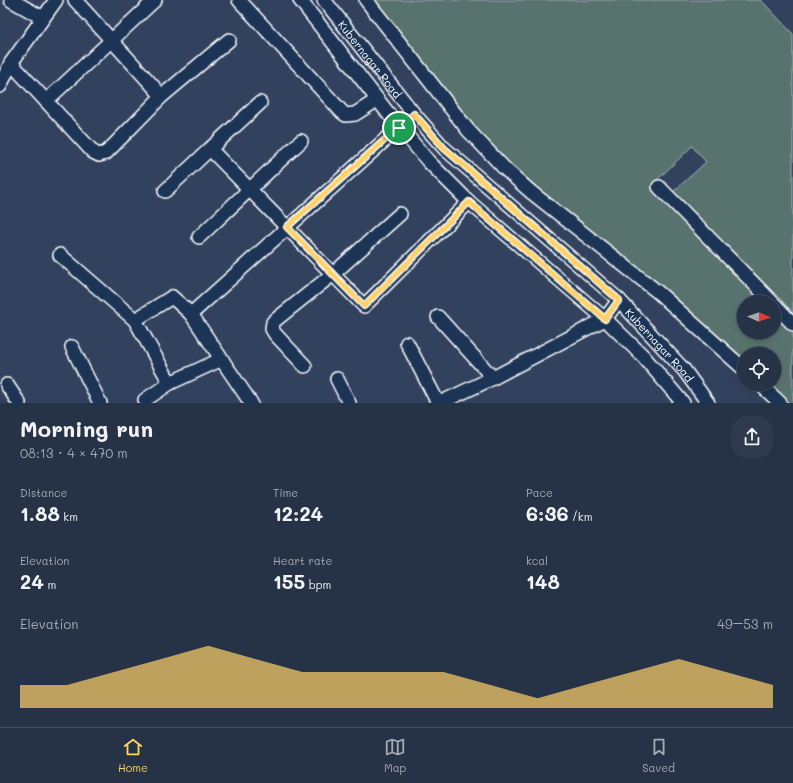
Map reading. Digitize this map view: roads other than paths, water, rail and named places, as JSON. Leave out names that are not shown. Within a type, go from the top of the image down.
[{"type":"street","points":[[11,0],[43,18]]},
{"type":"street","points":[[2,79],[11,63],[56,0]]},
{"type":"street","points":[[75,0],[162,96]]},
{"type":"street","points":[[46,101],[155,0]]},
{"type":"street","points":[[239,0],[346,115],[355,114],[377,100]]},
{"type":"street","name":"Kubernagar Road","points":[[300,0],[399,128],[428,161],[469,202],[605,319],[643,356],[683,403]]},
{"type":"street","name":"Kubernagar Road","points":[[324,0],[414,114],[444,148],[619,300],[684,370],[708,403]]},
{"type":"street","points":[[366,0],[468,130],[505,169],[531,192],[660,293],[737,363]]},
{"type":"street","points":[[11,63],[93,152],[99,154],[106,153],[162,96],[229,40]]},
{"type":"street","points":[[165,191],[260,103]]},
{"type":"street","points":[[191,314],[414,114]]},
{"type":"street","points":[[199,237],[301,141]]},
{"type":"street","points":[[210,149],[364,306],[469,202]]},
{"type":"street","points":[[659,187],[765,295]]},
{"type":"street","points":[[305,366],[275,334],[272,326],[273,322],[333,274],[400,214]]},
{"type":"street","points":[[60,255],[135,320],[170,383]]},
{"type":"street","points":[[135,320],[172,297],[191,314],[251,403]]},
{"type":"street","points":[[407,343],[444,402],[605,319],[619,300]]},
{"type":"street","points":[[781,311],[793,324]]},
{"type":"street","points":[[438,317],[493,378]]},
{"type":"street","points":[[72,347],[100,403]]},
{"type":"street","points":[[144,402],[170,383],[222,359]]},
{"type":"street","points":[[337,379],[349,403]]},
{"type":"street","points":[[7,384],[19,403]]},
{"type":"street","points":[[767,391],[780,403]]}]
